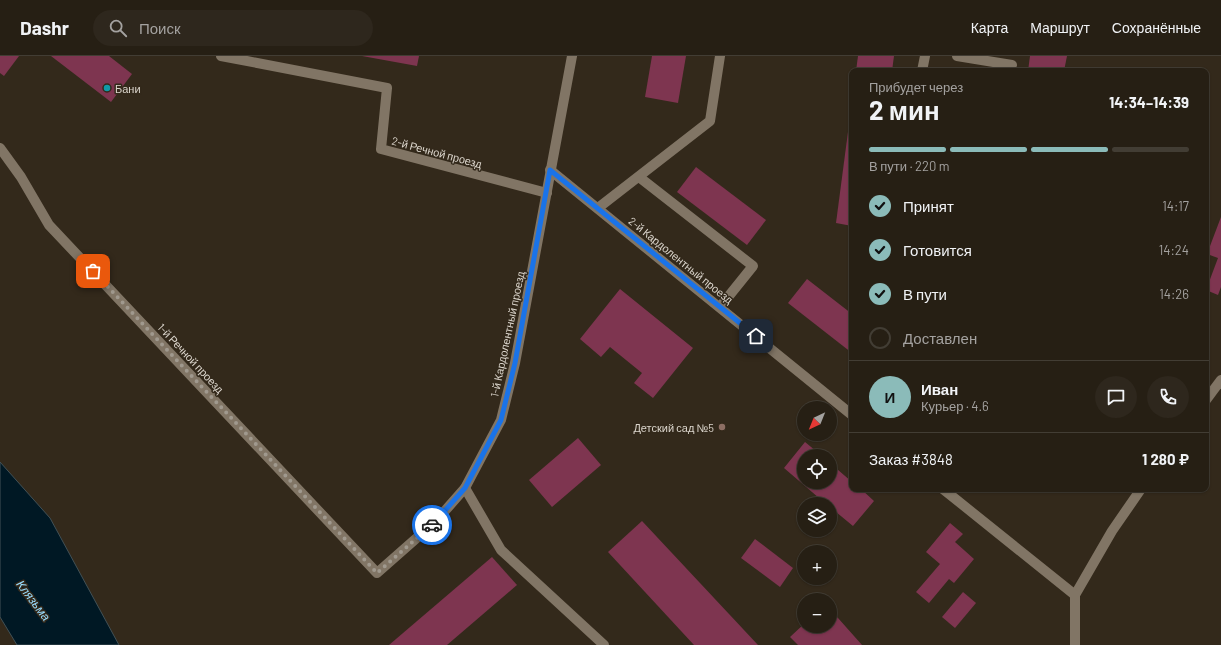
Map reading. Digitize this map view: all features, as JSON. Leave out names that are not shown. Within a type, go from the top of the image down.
[{"type":"street","name":"2-й Речной проезд","points":[[221,56],[387,88],[381,149],[547,193]]},
{"type":"street","name":"1-й Кардолентный проезд","points":[[377,573],[436,521],[465,488],[501,420],[515,363],[572,56]]},
{"type":"street","points":[[598,208],[710,121],[720,56]]},
{"type":"street","points":[[923,68],[925,56]]},
{"type":"street","points":[[957,56],[1012,64]]},
{"type":"street","name":"1-й Речной проезд","points":[[0,148],[21,177],[49,225],[377,573]]},
{"type":"street","name":"2-й Кардолентный проезд","points":[[550,170],[849,412]]},
{"type":"street","points":[[639,176],[753,266],[720,307]]},
{"type":"street","points":[[1209,396],[1221,380]]},
{"type":"street","points":[[465,488],[501,550],[604,645]]},
{"type":"street","points":[[947,492],[1075,595]]},
{"type":"street","points":[[1075,645],[1075,595],[1112,531],[1139,492]]},
{"type":"water","name":"Клязьма","points":[[0,462],[50,518],[119,645],[17,645],[0,617]]},
{"type":"building","points":[[0,56],[19,56],[4,76],[0,73]]},
{"type":"building","name":"Бани","points":[[51,56],[109,56],[132,74],[111,102]]},
{"type":"building","points":[[362,56],[419,56],[417,66]]},
{"type":"building","points":[[652,56],[686,56],[678,103],[645,97]]},
{"type":"building","points":[[858,56],[894,56],[892,68],[856,68]]},
{"type":"building","points":[[1030,56],[1067,56],[1065,68],[1028,68]]},
{"type":"building","points":[[849,124],[849,225],[836,223]]},
{"type":"building","points":[[696,167],[766,220],[747,245],[677,192]]},
{"type":"building","points":[[1221,217],[1221,287],[1218,295],[1209,291],[1209,282],[1218,258],[1209,255],[1209,249]]},
{"type":"building","points":[[807,279],[849,312],[849,351],[788,303]]},
{"type":"building","points":[[620,289],[693,348],[653,398],[634,383],[642,373],[610,347],[601,357],[580,339]]},
{"type":"building","points":[[578,438],[601,465],[552,507],[529,480]]},
{"type":"building","points":[[805,442],[814,449],[799,449]]},
{"type":"building","points":[[797,452],[797,479],[784,468]]},
{"type":"building","points":[[837,469],[849,479],[849,492],[864,492],[874,501],[853,526],[837,513],[837,497],[818,497],[808,489],[837,489]]},
{"type":"building","points":[[642,521],[758,645],[694,645],[608,552]]},
{"type":"building","points":[[950,523],[963,534],[955,542],[974,559],[954,583],[949,579],[929,603],[916,592],[940,564],[926,552]]},
{"type":"building","points":[[755,539],[793,568],[780,587],[741,558]]},
{"type":"building","points":[[492,557],[517,585],[447,645],[389,645]]},
{"type":"building","points":[[963,592],[976,603],[955,628],[942,617]]},
{"type":"building","points":[[837,617],[862,645],[798,645],[790,637],[797,630],[797,633],[837,633]]},
{"type":"way so far","points":[[93,271],[377,573],[432,525]]},
{"type":"place","name":"Бани","points":[[107,88]]},
{"type":"place","name":"Детский сад №5","points":[[722,427]]},
{"type":"route","points":[[432,525],[465,488],[501,420],[515,363],[550,170],[756,336]]}]
